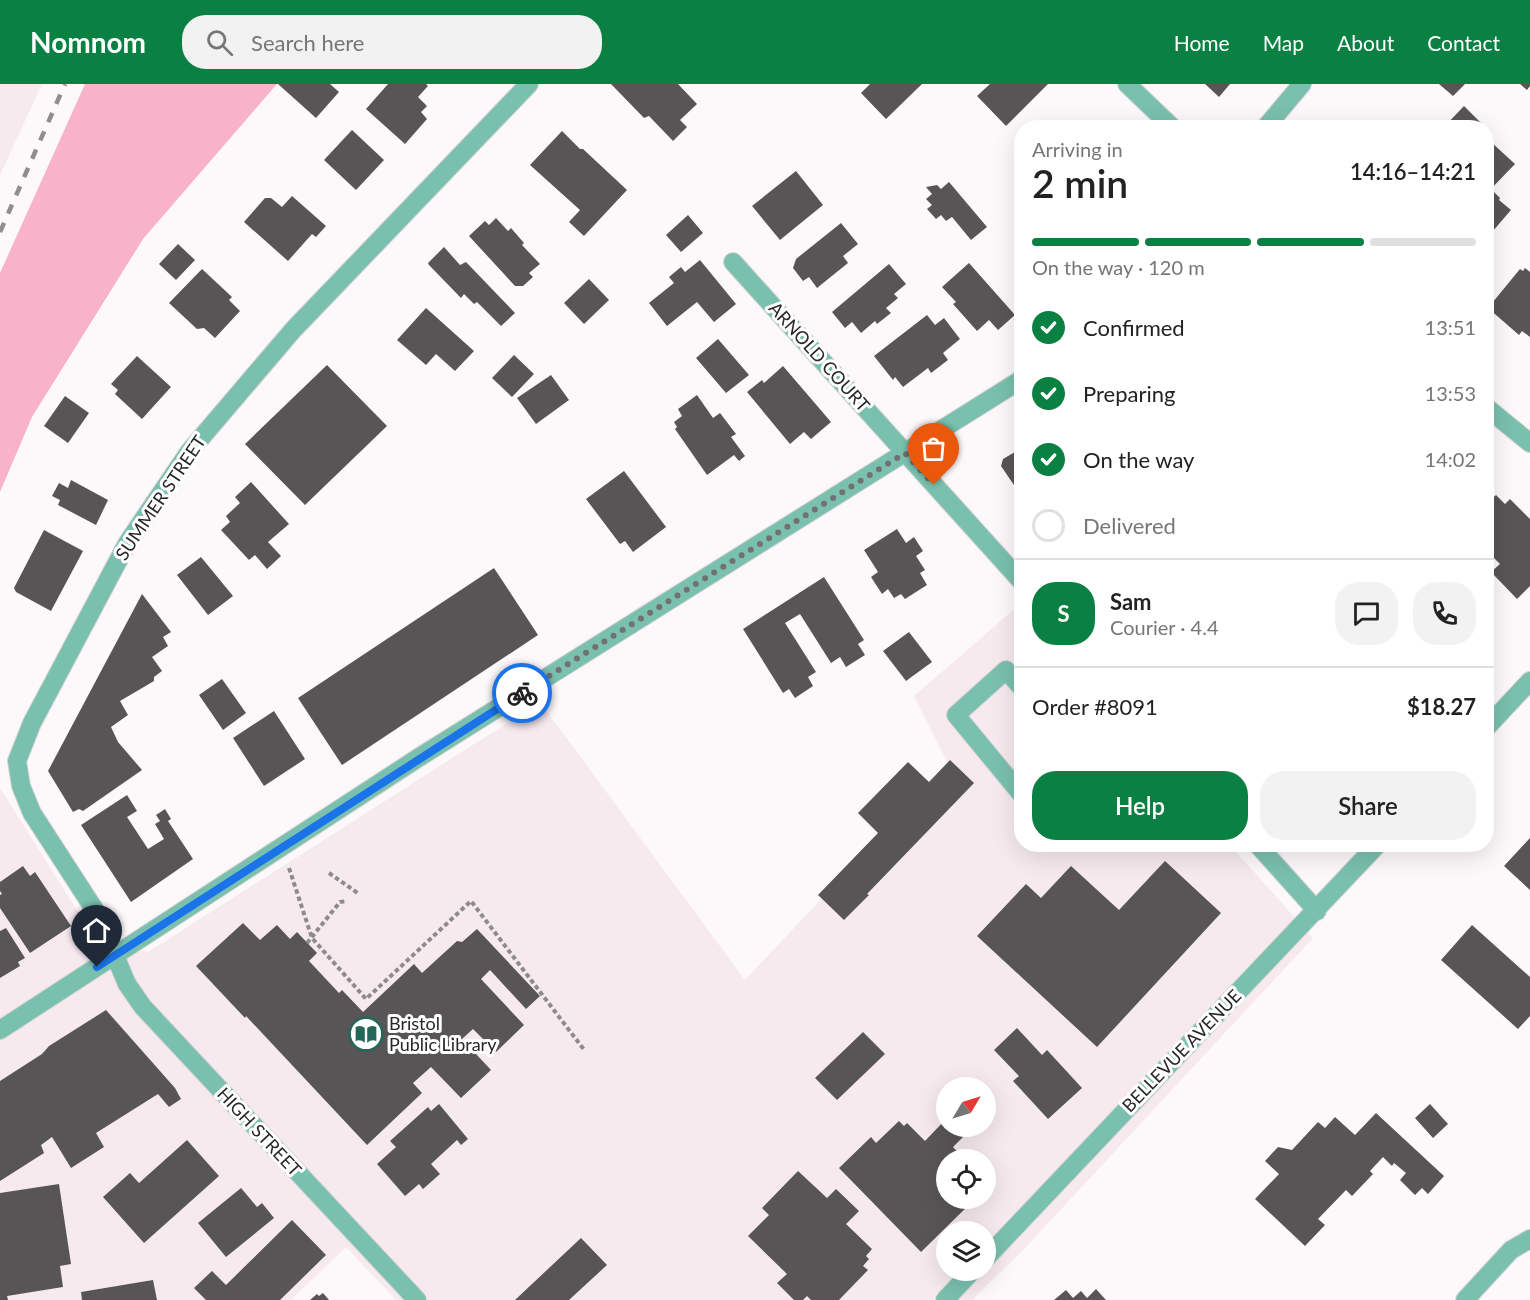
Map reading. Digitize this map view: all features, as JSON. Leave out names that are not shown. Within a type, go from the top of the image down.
[{"type":"street","name":"SUMMER STREET","points":[[115,954],[98,915],[32,813],[21,786],[17,761],[32,723],[128,542],[189,452],[293,330],[529,84]]},
{"type":"street","points":[[1127,84],[1165,120]]},
{"type":"street","points":[[1272,120],[1302,84]]},
{"type":"street","name":"ARNOLD COURT","points":[[733,262],[1014,573]]},
{"type":"street","points":[[0,1030],[418,758],[1014,384]]},
{"type":"street","points":[[1494,413],[1530,442]]},
{"type":"street","points":[[1014,679],[1006,670],[956,715],[1014,785]]},
{"type":"street","points":[[1494,719],[1530,681]]},
{"type":"street","points":[[1264,852],[1317,911]]},
{"type":"street","name":"BELLEVUE AVENUE","points":[[996,1248],[1371,852]]},
{"type":"street","name":"HIGH STREET","points":[[115,954],[127,984],[150,1015],[417,1300]]},
{"type":"street","points":[[1465,1300],[1511,1250],[1530,1239]]},
{"type":"street","points":[[945,1300],[963,1281]]},
{"type":"path","points":[[288,867],[312,938],[366,999],[471,901],[585,1051]]},
{"type":"path","points":[[329,873],[359,894]]},
{"type":"path","points":[[307,943],[340,902],[347,901]]},
{"type":"shaded area","points":[[0,84],[42,84],[0,175]]},
{"type":"shaded area","points":[[85,84],[277,84],[143,239],[32,417],[0,492],[0,273]]},
{"type":"shaded area","points":[[1014,609],[1014,852],[1236,852],[1313,938],[996,1276],[996,1221],[936,1221],[936,1281],[991,1281],[972,1300],[396,1300],[346,1247],[291,1300],[0,1300],[0,788],[94,937],[148,952],[540,702],[745,980],[948,764],[914,696]]},
{"type":"building","points":[[278,84],[330,84],[339,92],[316,118]]},
{"type":"building","points":[[388,84],[426,84],[428,86],[418,97],[427,106],[421,112],[427,119],[405,144],[366,109]]},
{"type":"building","points":[[611,84],[678,84],[697,104],[680,120],[687,127],[673,141],[649,116],[644,118]]},
{"type":"building","points":[[870,84],[922,84],[886,119],[861,93]]},
{"type":"building","points":[[990,84],[1048,84],[1006,126],[977,96]]},
{"type":"building","points":[[1205,84],[1230,84],[1219,97]]},
{"type":"building","points":[[1439,84],[1465,84],[1453,96]]},
{"type":"building","points":[[1520,84],[1530,84],[1530,86],[1527,90]]},
{"type":"building","points":[[1464,106],[1478,120],[1451,120]]},
{"type":"building","points":[[352,130],[384,160],[356,190],[324,160]]},
{"type":"building","points":[[562,131],[627,190],[584,236],[569,222],[580,210],[530,165]]},
{"type":"building","points":[[1494,145],[1515,164],[1494,186]]},
{"type":"building","points":[[796,171],[823,205],[780,240],[752,206]]},
{"type":"building","points":[[949,182],[987,227],[971,240],[952,217],[946,221],[941,215],[936,219],[927,209],[932,205],[926,199],[932,194],[926,187],[937,185],[941,189]]},
{"type":"building","points":[[1494,192],[1500,198],[1499,200],[1511,210],[1494,230]]},
{"type":"building","points":[[292,196],[326,226],[316,237],[312,234],[288,261],[244,222],[265,198],[271,198],[282,207]]},
{"type":"building","points":[[688,215],[703,233],[681,252],[666,235]]},
{"type":"building","points":[[496,218],[508,231],[511,228],[524,243],[522,245],[540,264],[529,273],[533,277],[523,286],[515,286],[469,236],[485,221],[489,225]]},
{"type":"building","points":[[841,223],[858,244],[843,256],[848,263],[817,288],[809,277],[803,281],[793,268],[796,259]]},
{"type":"building","points":[[178,244],[195,260],[176,280],[159,264]]},
{"type":"building","points":[[444,247],[460,265],[466,262],[515,313],[501,326],[477,302],[474,304],[464,294],[461,298],[429,265],[428,263]]},
{"type":"building","points":[[700,260],[736,304],[714,322],[697,302],[667,326],[649,303],[674,283],[669,277],[681,267],[685,272]]},
{"type":"building","points":[[969,263],[1014,316],[998,330],[989,320],[977,331],[953,304],[956,302],[942,287]]},
{"type":"building","points":[[889,264],[906,284],[894,294],[898,298],[886,308],[891,313],[877,324],[875,321],[861,333],[852,322],[845,328],[832,312]]},
{"type":"building","points":[[1525,268],[1530,272],[1530,337],[1522,331],[1519,335],[1494,313],[1494,301],[1520,269],[1523,271]]},
{"type":"building","points":[[202,269],[232,297],[229,300],[240,311],[215,338],[204,328],[197,329],[169,303]]},
{"type":"building","points":[[589,279],[609,300],[584,324],[564,303]]},
{"type":"building","points":[[426,308],[474,351],[455,371],[436,354],[426,365],[397,340]]},
{"type":"building","points":[[927,315],[935,325],[944,318],[960,339],[943,353],[948,360],[931,373],[928,368],[903,387],[895,377],[893,380],[874,356]]},
{"type":"building","points":[[718,339],[749,375],[726,393],[696,358]]},
{"type":"building","points":[[514,355],[534,374],[512,397],[492,378]]},
{"type":"building","points":[[137,356],[171,387],[142,419],[115,394],[118,390],[111,384]]},
{"type":"building","points":[[327,365],[387,426],[305,505],[245,444]]},
{"type":"building","points":[[783,366],[831,422],[811,439],[804,432],[790,444],[747,392],[762,380],[764,383]]},
{"type":"building","points":[[551,375],[569,400],[536,424],[517,398]]},
{"type":"building","points":[[697,395],[713,418],[720,413],[736,434],[731,437],[745,456],[739,461],[734,455],[707,475],[675,429],[677,427],[674,422],[682,416],[678,409]]},
{"type":"building","points":[[65,396],[89,413],[68,443],[44,426]]},
{"type":"building","points":[[1014,453],[1014,485],[1001,466],[1003,459]]},
{"type":"building","points":[[624,471],[666,527],[633,552],[625,541],[620,544],[586,499]]},
{"type":"building","points":[[71,480],[108,500],[96,525],[58,505],[60,500],[52,496],[59,483],[68,488]]},
{"type":"building","points":[[251,482],[289,524],[268,542],[281,556],[267,569],[255,555],[249,560],[221,530],[230,522],[226,516],[240,503],[235,497]]},
{"type":"building","points":[[1496,495],[1505,504],[1510,499],[1530,519],[1530,586],[1517,599],[1494,575],[1494,569],[1500,564],[1494,558],[1494,497]]},
{"type":"building","points":[[897,529],[906,543],[914,537],[923,551],[916,556],[925,570],[920,573],[927,585],[905,599],[901,594],[894,598],[888,589],[882,594],[871,577],[878,572],[864,550]]},
{"type":"building","points":[[44,530],[83,551],[51,611],[16,592],[14,588]]},
{"type":"building","points":[[201,557],[233,596],[208,615],[177,575]]},
{"type":"building","points":[[494,568],[538,635],[342,765],[298,698]]},
{"type":"building","points":[[824,577],[864,640],[858,644],[865,655],[846,667],[840,657],[831,663],[800,614],[785,623],[816,672],[808,677],[813,686],[795,698],[789,689],[783,693],[743,629]]},
{"type":"building","points":[[142,594],[171,632],[163,637],[168,646],[152,657],[162,671],[154,677],[154,681],[120,701],[128,715],[111,727],[118,742],[142,770],[83,811],[79,809],[73,812],[48,771]]},
{"type":"building","points":[[909,632],[932,662],[906,681],[883,651]]},
{"type":"building","points":[[222,679],[246,713],[223,730],[199,695]]},
{"type":"building","points":[[274,711],[305,759],[264,786],[233,738]]},
{"type":"building","points":[[950,760],[974,783],[844,920],[818,895],[878,833],[858,813],[908,762],[929,782]]},
{"type":"building","points":[[127,795],[137,811],[127,817],[148,849],[164,839],[155,824],[160,821],[156,815],[165,809],[171,819],[168,821],[193,859],[131,902],[81,825]]},
{"type":"building","points":[[1530,838],[1530,890],[1504,866]]},
{"type":"building","points":[[1165,861],[1221,913],[1097,1047],[977,936],[1026,884],[1041,898],[1071,866],[1119,910]]},
{"type":"building","points":[[23,866],[30,876],[35,872],[71,926],[30,953],[0,908],[0,895],[2,894],[0,882]]},
{"type":"building","name":"Bristol Public Library","points":[[243,923],[260,940],[277,925],[290,939],[297,932],[317,953],[309,961],[339,993],[342,990],[363,1012],[414,964],[422,973],[457,941],[462,942],[477,929],[540,996],[526,1009],[490,970],[481,979],[524,1025],[496,1052],[473,1029],[462,1039],[491,1070],[461,1098],[431,1067],[413,1083],[422,1093],[367,1145],[196,966]]},
{"type":"building","points":[[1472,925],[1530,977],[1530,1016],[1518,1029],[1441,960]]},
{"type":"building","points":[[6,928],[25,958],[18,962],[20,966],[0,978],[0,931]]},
{"type":"building","points":[[106,1010],[175,1088],[181,1099],[169,1107],[158,1094],[96,1133],[104,1147],[71,1168],[52,1137],[41,1145],[44,1153],[0,1181],[0,1081],[42,1054],[49,1046]]},
{"type":"building","points":[[1017,1028],[1042,1055],[1047,1050],[1082,1088],[1048,1119],[1013,1081],[1019,1076],[994,1050]]},
{"type":"building","points":[[863,1032],[885,1054],[837,1100],[815,1078]]},
{"type":"building","points":[[439,1104],[468,1139],[461,1145],[457,1140],[431,1164],[440,1174],[423,1189],[419,1184],[405,1196],[377,1164],[396,1147],[390,1141],[428,1107],[431,1111]]},
{"type":"building","points":[[1430,1104],[1448,1124],[1433,1138],[1415,1118]]},
{"type":"building","points":[[1376,1113],[1444,1176],[1428,1194],[1422,1188],[1415,1195],[1400,1180],[1406,1173],[1394,1163],[1392,1166],[1383,1157],[1370,1171],[1373,1174],[1352,1196],[1346,1190],[1318,1219],[1325,1225],[1305,1246],[1255,1199],[1279,1174],[1265,1161],[1278,1147],[1292,1150],[1318,1122],[1325,1128],[1335,1117],[1355,1135]]},
{"type":"building","points":[[899,1121],[904,1126],[907,1123],[925,1141],[936,1129],[936,1137],[963,1137],[953,1147],[955,1149],[936,1149],[936,1209],[965,1209],[953,1221],[936,1221],[936,1237],[921,1252],[839,1168],[871,1137],[876,1143]]},
{"type":"building","points":[[187,1140],[219,1176],[144,1243],[103,1197],[130,1173],[139,1183]]},
{"type":"building","points":[[798,1171],[827,1198],[836,1189],[859,1211],[846,1224],[872,1249],[866,1256],[869,1259],[863,1266],[868,1270],[839,1300],[811,1300],[807,1296],[803,1300],[794,1300],[777,1283],[787,1274],[748,1236],[769,1215],[762,1208]]},
{"type":"building","points":[[59,1184],[71,1264],[60,1266],[63,1287],[7,1296],[8,1300],[0,1300],[0,1193]]},
{"type":"building","points":[[241,1188],[257,1207],[262,1203],[274,1218],[226,1257],[198,1223]]},
{"type":"building","points":[[292,1220],[326,1255],[280,1300],[206,1300],[194,1288],[212,1271],[226,1285]]},
{"type":"building","points":[[581,1238],[607,1265],[569,1300],[515,1300]]},
{"type":"building","points":[[153,1280],[157,1300],[82,1300],[81,1292]]},
{"type":"building","points":[[1096,1289],[1106,1300],[1054,1300],[1066,1290],[1073,1298],[1081,1291],[1087,1298]]},
{"type":"building","points":[[323,1293],[329,1300],[310,1300],[317,1294],[319,1296]]},
{"type":"railway","points":[[0,232],[65,84]]},
{"type":"way so far","points":[[522,693],[905,453],[934,485]]},
{"type":"place","name":"Bristol Public Library","points":[[366,1034]]},
{"type":"route","points":[[97,967],[522,693]]}]
